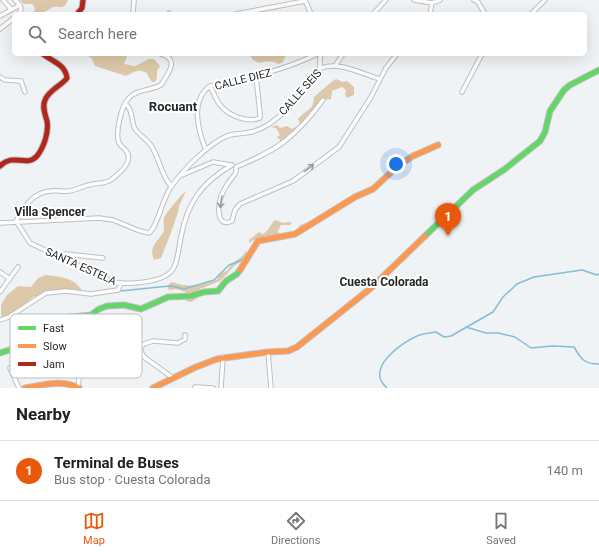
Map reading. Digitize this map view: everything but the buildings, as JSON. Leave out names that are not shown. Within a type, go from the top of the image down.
[{"type":"street","points":[[3,0],[11,9]]},
{"type":"street","points":[[15,0],[20,5],[21,9],[19,12]]},
{"type":"street","points":[[78,12],[82,8],[83,0]]},
{"type":"street","points":[[133,12],[134,0]]},
{"type":"street","points":[[246,12],[305,0],[310,12]]},
{"type":"street","points":[[375,12],[386,0]]},
{"type":"street","points":[[414,0],[432,3],[440,0]]},
{"type":"street","points":[[474,0],[478,2],[484,12]]},
{"type":"street","points":[[533,12],[545,0]]},
{"type":"street","points":[[430,12],[432,3]]},
{"type":"street","points":[[0,16],[20,5]]},
{"type":"street","points":[[0,29],[12,20]]},
{"type":"street","points":[[0,166],[4,161],[9,159],[26,161],[34,159],[43,145],[47,135],[44,101],[49,94],[62,85],[67,78],[66,71],[62,66],[46,56]]},
{"type":"street","points":[[0,223],[16,222],[26,206],[38,194],[53,190],[69,191],[91,184],[105,184],[112,180],[122,170],[129,160],[128,154],[119,143],[117,136],[120,116],[128,99],[135,94],[161,85],[172,66],[171,60],[167,56]]},
{"type":"street","name":"CALLE DIEZ","points":[[206,150],[201,138],[197,113],[201,95],[210,86],[256,76],[294,65],[313,56]]},
{"type":"street","points":[[320,56],[320,68]]},
{"type":"street","points":[[335,66],[342,56]]},
{"type":"street","points":[[181,175],[213,162],[234,166],[236,171],[222,195],[219,215],[224,223],[232,221],[236,206],[292,181],[339,146],[371,97],[386,68],[395,56]]},
{"type":"street","points":[[462,92],[481,56]]},
{"type":"street","name":"CALLE SEIS","points":[[16,222],[99,218],[113,220],[140,232],[149,233],[154,228],[171,186],[206,150],[229,135],[249,133],[265,127],[289,109],[320,68],[342,66],[380,79]]},
{"type":"street","points":[[153,388],[172,378],[223,357],[288,351],[297,347],[371,288],[473,190],[540,141],[546,132],[550,111],[564,90],[570,85],[599,70]]},
{"type":"street","points":[[210,86],[218,102],[226,111],[244,119],[256,120],[260,118],[256,76]]},
{"type":"street","points":[[0,77],[5,80],[22,81],[25,92]]},
{"type":"street","name":"SANTA ESTELA","points":[[16,222],[30,243],[113,282],[120,284],[148,281],[169,275],[174,269],[188,208],[203,186],[220,172],[265,154],[284,142],[300,128],[323,100]]},
{"type":"street","points":[[125,104],[128,105],[130,110],[132,124],[140,135],[150,143],[166,181],[171,186]]},
{"type":"street","points":[[92,314],[107,306],[124,305],[140,309],[147,308],[168,297],[191,296],[204,292],[218,291],[226,281],[237,274],[258,241],[295,234],[355,197],[373,189],[399,165],[413,156],[438,145]]},
{"type":"street","points":[[59,256],[65,254],[103,258]]},
{"type":"street","points":[[0,292],[18,267]]},
{"type":"street","points":[[0,272],[10,279]]},
{"type":"street","points":[[14,314],[46,293],[66,291],[91,294],[118,290],[120,284]]},
{"type":"street","points":[[0,320],[10,316]]},
{"type":"street","points":[[142,346],[153,341],[178,343],[185,339],[185,336]]},
{"type":"street","points":[[0,353],[10,350]]},
{"type":"street","points":[[268,352],[271,388]]},
{"type":"street","points":[[142,354],[172,378]]},
{"type":"street","points":[[221,388],[223,357]]},
{"type":"street","points":[[14,378],[19,388]]},
{"type":"street","points":[[25,388],[62,382],[69,383],[79,388]]},
{"type":"street","points":[[195,386],[213,388]]},
{"type":"shaded area","points":[[20,0],[68,0],[65,6],[54,7],[45,12],[34,12],[35,9],[32,4],[24,4]]},
{"type":"shaded area","points":[[88,56],[126,56],[127,57],[124,64],[135,66],[149,59],[154,59],[160,66],[157,71],[157,78],[155,82],[152,82],[147,73],[136,71],[126,76],[95,66],[92,59]]},
{"type":"shaded area","points":[[250,56],[285,56],[283,62],[279,64],[274,62],[259,63],[253,60]]},
{"type":"shaded area","points":[[336,79],[343,82],[347,81],[354,87],[354,95],[347,98],[345,95],[346,90],[342,87],[332,91],[331,99],[323,100],[306,122],[284,145],[277,149],[270,150],[272,146],[281,143],[277,137],[280,135],[276,128],[271,127],[277,125],[280,128],[287,126],[292,129],[298,126],[300,123],[298,119],[311,108],[314,97]]},
{"type":"shaded area","points":[[186,191],[179,206],[172,230],[161,258],[154,260],[152,251],[154,244],[164,231],[164,218]]},
{"type":"shaded area","points":[[275,220],[282,223],[292,223],[290,225],[281,225],[278,231],[280,235],[296,231],[300,225],[305,223],[309,224],[293,238],[266,240],[257,238],[249,243],[249,240],[259,232],[263,234]]},
{"type":"shaded area","points":[[246,250],[247,254],[243,260],[234,266],[220,281],[200,289],[198,298],[191,302],[186,301],[186,292],[176,289],[169,290],[169,284],[172,282],[190,286],[218,279],[218,275],[228,270]]},
{"type":"shaded area","points":[[46,275],[62,277],[76,283],[83,292],[64,290],[33,297],[6,318],[1,315],[1,305],[7,295],[18,286],[31,287],[38,278]]},
{"type":"waterway","points":[[121,291],[171,286],[184,289],[214,280],[229,265],[242,260]]},
{"type":"waterway","points":[[387,388],[381,381],[380,373],[382,365],[394,351],[410,339],[422,334],[436,332],[444,337],[451,336],[493,312],[503,297],[517,284],[534,277],[582,270],[597,275],[599,274]]},
{"type":"waterway","points":[[466,327],[486,333],[498,333],[515,337],[531,348],[552,346],[574,347],[586,362],[599,364]]},
{"type":"traffic: fast","points":[[425,236],[473,190],[505,169],[540,141],[545,132],[550,111],[564,90],[570,85],[599,70]]},
{"type":"traffic: fast","points":[[92,314],[107,306],[124,305],[141,309],[168,297],[191,296],[204,292],[218,291],[226,281],[237,274],[240,270]]},
{"type":"traffic: fast","points":[[0,353],[10,350]]},
{"type":"traffic: slow","points":[[240,270],[258,241],[295,234],[355,197],[373,189],[399,165],[413,156],[438,145]]},
{"type":"traffic: slow","points":[[153,388],[196,367],[217,359],[268,352],[288,351],[297,347],[371,288],[425,236]]},
{"type":"traffic: slow","points":[[25,388],[59,383],[72,385],[79,388]]},
{"type":"traffic: jam","points":[[79,12],[82,8],[83,0]]},
{"type":"traffic: jam","points":[[0,166],[10,160],[29,161],[37,156],[44,144],[47,135],[47,121],[44,108],[45,100],[49,93],[67,78],[64,69],[46,56]]},
{"type":"place","name":"Terminal de Buses","points":[[448,236]]},
{"type":"district","name":"Rocuant","points":[[173,106]]},
{"type":"district","name":"Villa Spencer","points":[[50,212]]},
{"type":"district","name":"Cuesta Colorada","points":[[384,282]]}]
